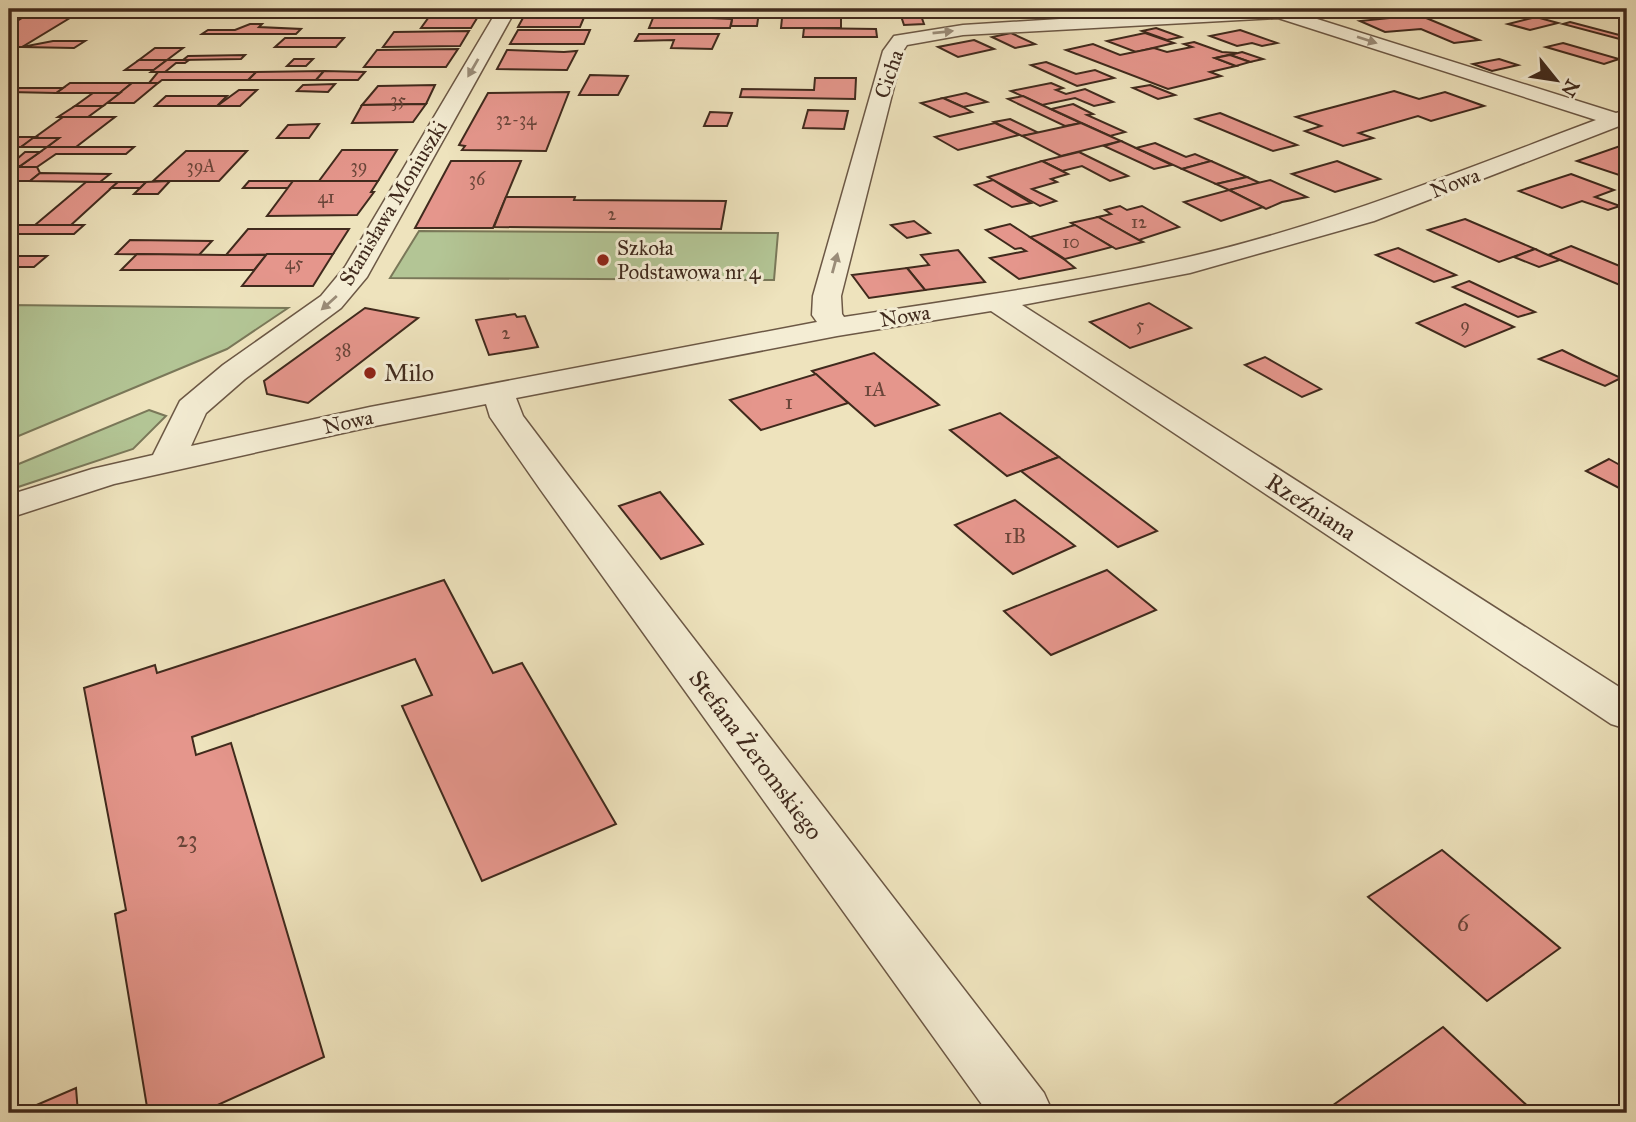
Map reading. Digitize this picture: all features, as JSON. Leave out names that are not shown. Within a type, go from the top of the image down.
[{"type":"street","name":"Stanisława Moniuszki","points":[[167,461],[192,408],[234,372],[331,302],[357,271],[507,9]]},
{"type":"street","name":"Cicha","points":[[836,327],[827,315],[828,289],[893,51],[901,40],[963,30],[1167,13],[1286,11],[1622,118]]},
{"type":"street","name":"Nowa","points":[[9,507],[104,476],[167,461],[498,392],[836,327],[1095,285],[1190,265],[1366,216],[1622,118]]},
{"type":"street","name":"Rzeźniana","points":[[996,301],[1627,713]]},
{"type":"street","name":"Stefana Żeromskiego","points":[[498,392],[507,417],[553,481],[1023,1113]]},
{"type":"green space","points":[[419,231],[778,233],[774,280],[390,278]]},
{"type":"green space","points":[[9,305],[288,308],[227,349],[9,440]]},
{"type":"green space","points":[[149,410],[166,416],[133,449],[9,490],[9,468]]},
{"type":"building","points":[[527,9],[583,9],[582,12],[526,12]]},
{"type":"building","points":[[620,9],[676,9],[620,12]]},
{"type":"building","points":[[35,10],[83,10],[22,47],[9,47],[9,26]]},
{"type":"building","points":[[434,10],[482,10],[471,28],[421,28]]},
{"type":"building","points":[[899,10],[919,10],[924,24],[904,25]]},
{"type":"building","points":[[712,12],[733,12],[732,19],[711,18]]},
{"type":"building","points":[[733,12],[759,12],[757,26],[731,26]]},
{"type":"building","points":[[585,15],[580,27],[518,27],[524,16]]},
{"type":"building","points":[[1419,15],[1479,40],[1454,43],[1421,29],[1385,32],[1360,21]]},
{"type":"building","points":[[1536,17],[1558,23],[1530,30],[1508,24]]},
{"type":"building","points":[[653,18],[732,19],[730,28],[649,28]]},
{"type":"building","points":[[782,18],[841,18],[841,28],[781,28]]},
{"type":"building","points":[[1570,22],[1627,37],[1627,41],[1563,24]]},
{"type":"building","points":[[250,24],[262,24],[259,27],[301,29],[296,34],[202,34],[208,30],[235,30]]},
{"type":"building","points":[[804,28],[876,29],[877,37],[803,37]]},
{"type":"building","points":[[1156,28],[1181,37],[1167,40],[1142,31]]},
{"type":"building","points":[[518,30],[590,30],[584,44],[510,44]]},
{"type":"building","points":[[1240,30],[1277,43],[1237,46],[1210,36]]},
{"type":"building","points":[[469,31],[460,46],[383,47],[394,32]]},
{"type":"building","points":[[1011,33],[1035,44],[1015,48],[992,37]]},
{"type":"building","points":[[1145,33],[1174,43],[1136,52],[1107,41]]},
{"type":"building","points":[[639,34],[719,34],[712,49],[671,48],[674,40],[635,41]]},
{"type":"building","points":[[285,38],[344,38],[336,47],[275,47]]},
{"type":"building","points":[[974,40],[994,49],[958,57],[938,47]]},
{"type":"building","points":[[53,41],[85,41],[74,48],[22,47]]},
{"type":"building","points":[[1194,42],[1222,52],[1237,53],[1215,58],[1236,66],[1210,72],[1221,76],[1168,89],[1066,50],[1093,44],[1120,55],[1154,48],[1167,52],[1192,47],[1184,44]]},
{"type":"building","points":[[1563,43],[1619,59],[1604,64],[1546,47]]},
{"type":"building","points":[[155,48],[183,48],[167,60],[139,60]]},
{"type":"building","points":[[458,49],[446,67],[364,67],[377,50]]},
{"type":"building","points":[[507,50],[577,51],[567,70],[497,69]]},
{"type":"building","points":[[1242,52],[1263,59],[1250,62],[1230,55]]},
{"type":"building","points":[[245,55],[241,59],[183,60],[188,56]]},
{"type":"building","points":[[1230,55],[1250,62],[1236,66],[1215,58]]},
{"type":"building","points":[[294,59],[313,59],[306,66],[287,66]]},
{"type":"building","points":[[1499,59],[1518,65],[1492,71],[1473,64]]},
{"type":"building","points":[[139,60],[167,60],[154,70],[125,70]]},
{"type":"building","points":[[167,60],[189,60],[176,63],[165,72],[151,72]]},
{"type":"building","points":[[1046,62],[1076,74],[1095,70],[1114,78],[1077,86],[1031,65]]},
{"type":"building","points":[[324,71],[316,80],[248,80],[256,72]]},
{"type":"building","points":[[324,71],[365,72],[358,80],[316,80]]},
{"type":"building","points":[[158,72],[256,72],[248,80],[162,80],[149,83]]},
{"type":"building","points":[[590,75],[628,76],[618,95],[579,95]]},
{"type":"building","points":[[815,78],[856,78],[855,99],[740,97],[742,89],[814,90]]},
{"type":"building","points":[[70,83],[132,83],[120,93],[56,93]]},
{"type":"building","points":[[132,83],[158,83],[134,103],[107,103]]},
{"type":"building","points":[[1051,83],[1063,88],[1056,90],[1066,94],[1085,89],[1113,102],[1094,106],[1075,98],[1042,105],[1011,91]]},
{"type":"building","points":[[335,84],[328,92],[297,91],[303,85]]},
{"type":"building","points":[[435,85],[426,104],[362,105],[378,86]]},
{"type":"building","points":[[1150,85],[1175,95],[1158,99],[1133,88]]},
{"type":"building","points":[[9,88],[63,88],[56,93],[9,92]]},
{"type":"building","points":[[239,90],[257,90],[240,106],[217,106]]},
{"type":"building","points":[[1394,91],[1419,99],[1445,92],[1484,106],[1431,121],[1418,116],[1359,133],[1373,138],[1343,146],[1305,131],[1321,126],[1296,117]]},
{"type":"building","points":[[569,92],[546,151],[462,150],[465,146],[459,145],[488,93]]},
{"type":"building","points":[[93,93],[120,93],[103,106],[75,106]]},
{"type":"building","points":[[966,93],[987,102],[963,107],[943,98]]},
{"type":"building","points":[[166,96],[227,96],[217,106],[155,106]]},
{"type":"building","points":[[1023,96],[1081,123],[1065,126],[1008,99]]},
{"type":"building","points":[[943,98],[972,112],[950,117],[921,103]]},
{"type":"building","points":[[426,104],[413,122],[352,123],[362,105]]},
{"type":"building","points":[[1073,104],[1093,114],[1087,115],[1125,132],[1110,136],[1051,109]]},
{"type":"building","points":[[75,106],[103,106],[88,117],[58,117]]},
{"type":"building","points":[[808,110],[848,111],[844,129],[803,128]]},
{"type":"building","points":[[710,112],[732,113],[727,126],[704,126]]},
{"type":"building","points":[[1220,113],[1297,145],[1273,151],[1196,119]]},
{"type":"building","points":[[63,117],[115,117],[76,147],[47,147],[59,138],[34,138]]},
{"type":"building","points":[[1010,119],[1039,133],[1022,136],[994,122]]},
{"type":"building","points":[[995,123],[1019,135],[958,150],[935,137]]},
{"type":"building","points":[[1081,123],[1121,141],[1061,156],[1022,136]]},
{"type":"building","points":[[319,124],[309,138],[277,138],[288,125]]},
{"type":"building","points":[[17,137],[36,137],[21,147],[9,147],[9,142]]},
{"type":"building","points":[[33,138],[59,138],[47,147],[21,147]]},
{"type":"building","points":[[1121,141],[1172,165],[1154,169],[1104,146]]},
{"type":"building","points":[[1155,143],[1186,157],[1195,154],[1211,161],[1182,169],[1136,148]]},
{"type":"building","points":[[1620,146],[1627,149],[1627,174],[1622,176],[1577,161]]},
{"type":"building","points":[[47,147],[134,147],[126,154],[56,154],[37,167],[19,167]]},
{"type":"building","points":[[342,150],[397,150],[378,181],[319,181]]},
{"type":"building","points":[[186,151],[247,151],[219,181],[153,181]]},
{"type":"building","points":[[25,152],[40,152],[20,166],[9,166]]},
{"type":"building","points":[[1079,152],[1128,176],[1110,181],[1082,166],[1062,171],[1042,161]]},
{"type":"building","points":[[451,161],[521,161],[493,228],[415,228]]},
{"type":"building","points":[[1042,161],[1068,174],[1051,179],[1057,182],[1032,189],[1056,201],[1040,206],[988,177]]},
{"type":"building","points":[[1211,161],[1247,177],[1216,184],[1182,169]]},
{"type":"building","points":[[1337,161],[1380,179],[1335,192],[1292,174]]},
{"type":"building","points":[[19,167],[37,167],[40,173],[30,181],[9,181],[9,173]]},
{"type":"building","points":[[40,173],[110,174],[100,182],[30,181]]},
{"type":"building","points":[[1571,174],[1614,190],[1595,197],[1620,206],[1608,210],[1582,201],[1562,208],[1519,191]]},
{"type":"building","points":[[1247,177],[1260,183],[1229,190],[1216,184]]},
{"type":"building","points":[[993,180],[1031,203],[1012,207],[975,185]]},
{"type":"building","points":[[1270,180],[1307,197],[1282,202],[1266,209],[1229,190]]},
{"type":"building","points":[[170,181],[158,194],[134,194],[146,182]]},
{"type":"building","points":[[249,181],[293,181],[288,188],[243,188]]},
{"type":"building","points":[[293,181],[378,181],[371,192],[374,192],[357,215],[267,216]]},
{"type":"building","points":[[86,182],[118,182],[71,225],[35,225]]},
{"type":"building","points":[[118,182],[146,182],[140,188],[111,188]]},
{"type":"building","points":[[1229,190],[1263,207],[1221,221],[1184,202]]},
{"type":"building","points":[[506,197],[726,201],[721,229],[494,227]]},
{"type":"building","points":[[1120,206],[1127,210],[1142,206],[1179,227],[1139,240],[1098,217],[1111,214],[1105,210]]},
{"type":"building","points":[[1098,217],[1143,242],[1116,249],[1071,223]]},
{"type":"building","points":[[1465,219],[1535,249],[1499,262],[1428,230]]},
{"type":"building","points":[[914,221],[930,233],[907,238],[891,225]]},
{"type":"building","points":[[1010,224],[1075,268],[1019,279],[990,258],[1026,251],[1015,249],[986,230]]},
{"type":"building","points":[[9,225],[84,225],[74,234],[9,234]]},
{"type":"building","points":[[1075,225],[1112,247],[1065,259],[1030,237]]},
{"type":"building","points":[[248,229],[349,229],[333,254],[226,255]]},
{"type":"building","points":[[130,240],[212,241],[199,255],[116,254]]},
{"type":"building","points":[[1571,246],[1627,269],[1627,288],[1548,255]]},
{"type":"building","points":[[1398,248],[1456,275],[1434,282],[1376,255]]},
{"type":"building","points":[[1535,249],[1560,260],[1539,267],[1514,257]]},
{"type":"building","points":[[958,250],[985,282],[925,290],[907,268],[929,265],[921,255]]},
{"type":"building","points":[[137,254],[266,255],[254,270],[121,270]]},
{"type":"building","points":[[267,254],[333,254],[313,286],[242,286]]},
{"type":"building","points":[[9,256],[47,256],[34,267],[9,267]]},
{"type":"building","points":[[907,268],[925,290],[869,298],[852,275]]},
{"type":"building","points":[[1469,281],[1535,312],[1518,317],[1453,287]]},
{"type":"building","points":[[1149,303],[1191,328],[1130,348],[1090,322]]},
{"type":"building","points":[[1465,304],[1514,327],[1465,347],[1417,323]]},
{"type":"building","points":[[365,308],[418,318],[308,403],[267,394],[264,381]]},
{"type":"building","points":[[515,314],[517,317],[525,316],[538,347],[489,355],[476,320]]},
{"type":"building","points":[[1562,350],[1621,378],[1605,386],[1539,359]]},
{"type":"building","points":[[874,353],[939,405],[875,426],[812,371]]},
{"type":"building","points":[[1265,357],[1321,389],[1302,397],[1245,365]]},
{"type":"building","points":[[816,374],[848,403],[761,430],[730,400]]},
{"type":"building","points":[[1000,413],[1059,457],[1007,476],[950,430]]},
{"type":"building","points":[[1059,457],[1157,531],[1118,547],[1021,471]]},
{"type":"building","points":[[1609,459],[1627,469],[1627,492],[1586,471]]},
{"type":"building","points":[[660,492],[703,544],[661,559],[619,506]]},
{"type":"building","points":[[1015,500],[1075,546],[1013,574],[955,525]]},
{"type":"building","points":[[1107,570],[1156,610],[1051,655],[1004,611]]},
{"type":"building","points":[[444,580],[493,673],[522,663],[616,824],[482,881],[402,706],[432,695],[415,659],[192,737],[196,755],[231,743],[324,1057],[200,1113],[148,1113],[115,914],[126,910],[84,688],[155,665],[157,673]]},
{"type":"building","points":[[1442,850],[1560,948],[1487,1001],[1368,897]]},
{"type":"building","points":[[1443,1027],[1535,1113],[1322,1113]]},
{"type":"building","points":[[76,1088],[78,1113],[18,1113]]},
{"type":"place","name":"Szkoła Podstawowa nr 4","points":[[603,260]]},
{"type":"place","name":"Milo","points":[[370,373]]}]
